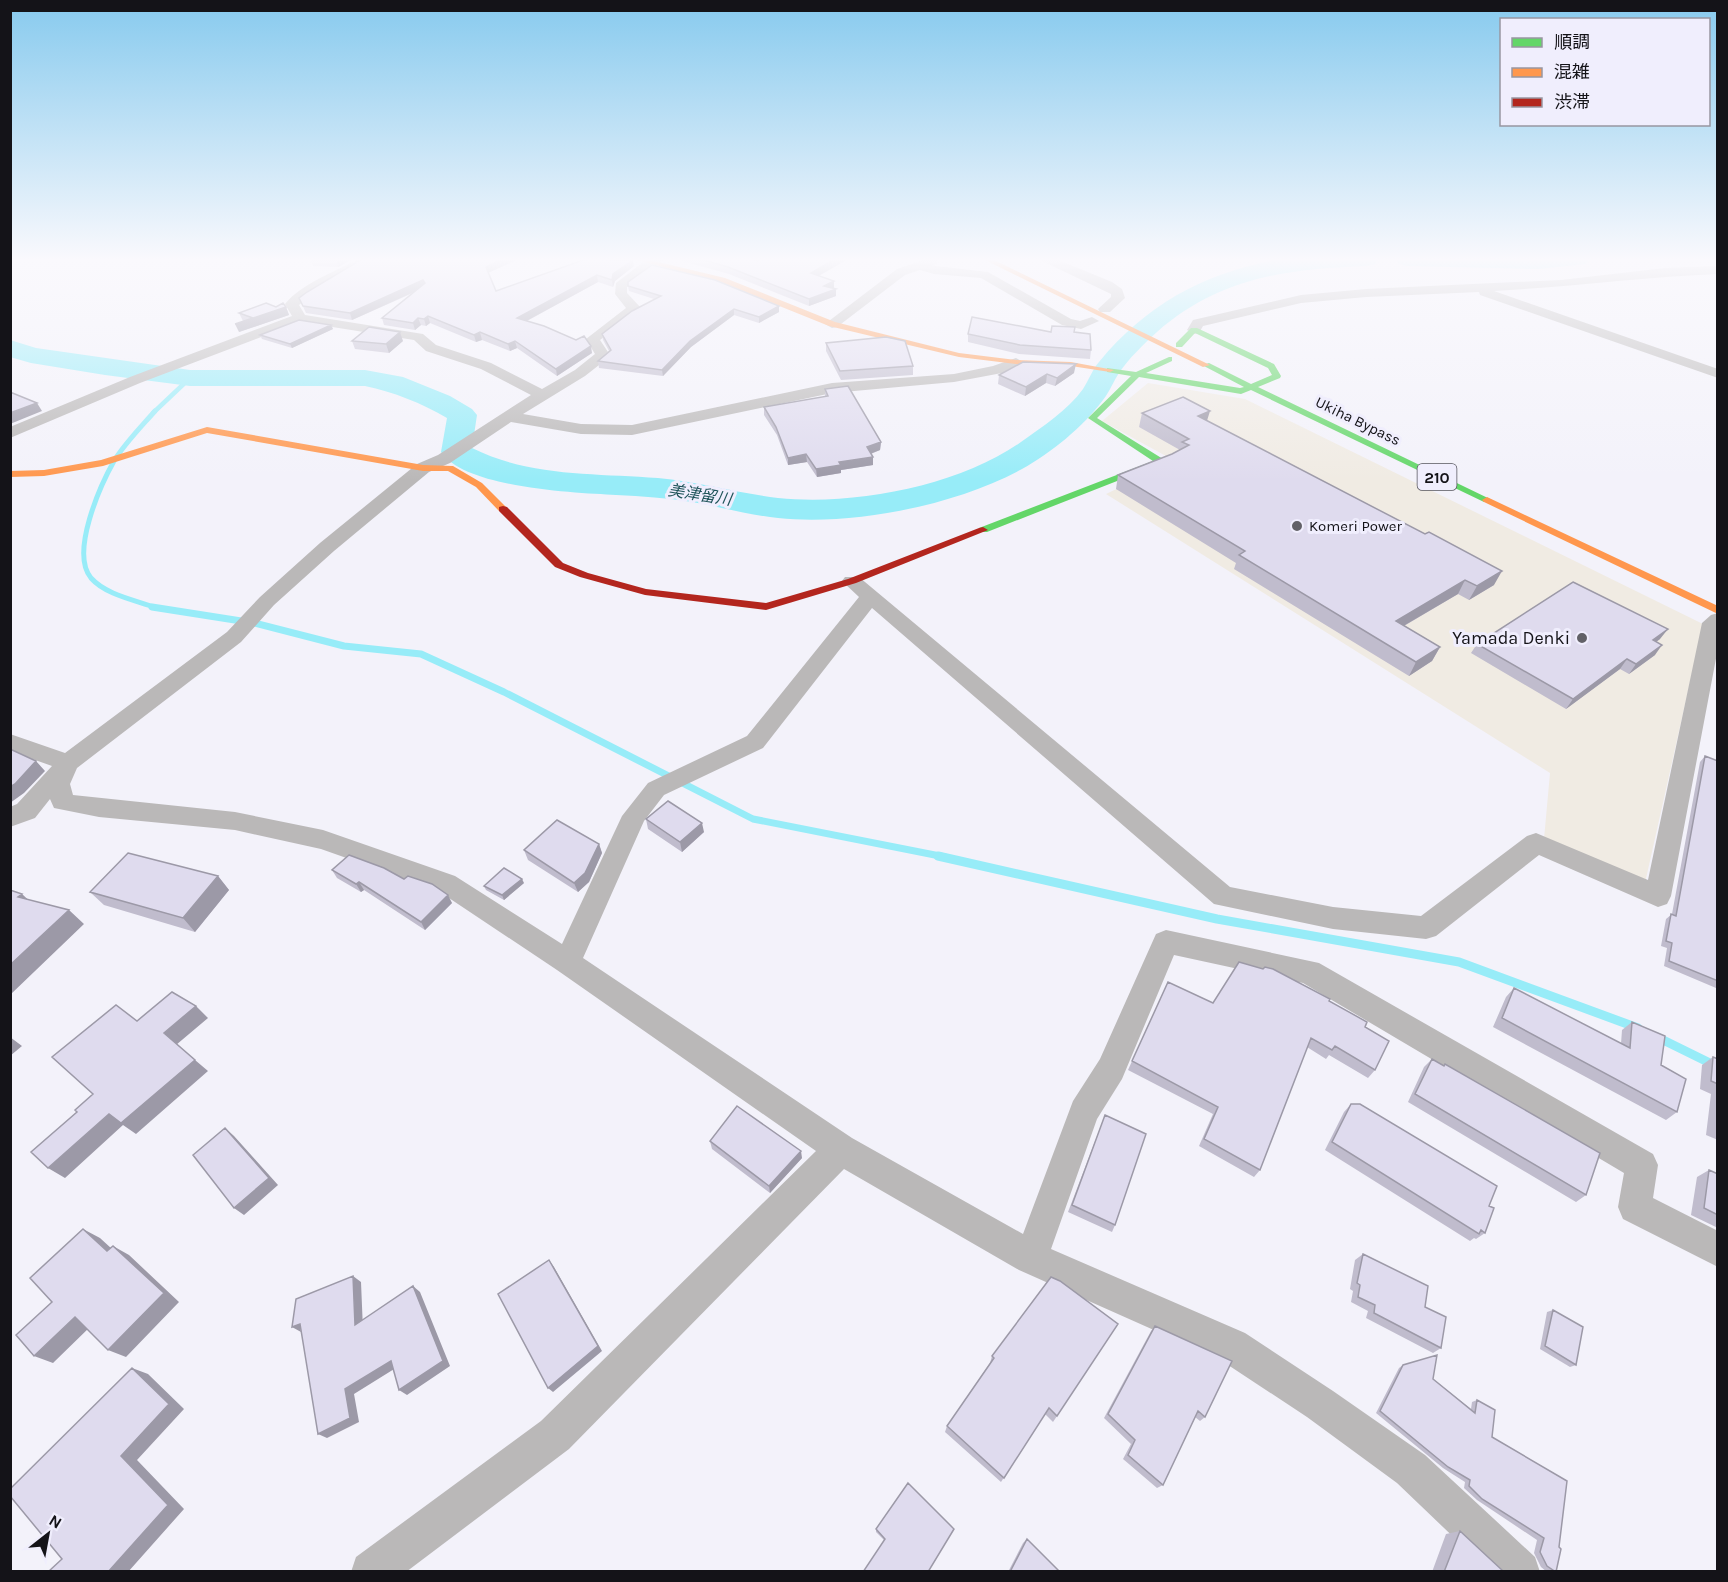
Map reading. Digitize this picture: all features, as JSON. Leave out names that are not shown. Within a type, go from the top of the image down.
[{"type":"main road","points":[[868,333],[959,355],[1016,363],[1071,364],[1230,390],[1241,391],[1277,376],[1270,366],[1200,333]]},
{"type":"main road","name":"Ukiha Bypass","points":[[1137,333],[1718,611]]},
{"type":"main road","points":[[1179,345],[1191,333]]},
{"type":"main road","points":[[10,474],[44,473],[110,461],[207,430],[423,468],[450,468],[479,485],[559,565],[645,592],[766,607],[861,589],[1160,461],[1092,418],[1138,374],[1169,359]]},
{"type":"street","points":[[10,433],[135,380],[260,333]]},
{"type":"street","points":[[392,333],[418,337],[431,348],[486,366],[542,395]]},
{"type":"street","points":[[10,819],[26,811],[68,763],[146,706],[248,622],[267,601],[327,547],[423,468],[444,459],[580,373],[603,355],[593,339],[598,333]]},
{"type":"street","points":[[1600,333],[1718,374]]},
{"type":"street","points":[[510,417],[581,429],[632,430],[832,388],[954,378],[997,370],[1016,363]]},
{"type":"street","points":[[567,962],[634,816],[656,789],[755,742],[861,589],[1223,896],[1333,918],[1426,928],[1536,843],[1658,896],[1712,623],[1718,619]]},
{"type":"street","points":[[10,742],[68,763]]},
{"type":"street","points":[[68,763],[58,784],[63,802],[99,808],[235,821],[323,840],[446,884],[567,962],[842,1149],[1031,1258],[1232,1346],[1320,1404],[1411,1470],[1520,1572]]},
{"type":"street","points":[[1031,1258],[1084,1112],[1111,1070],[1166,942],[1309,972],[1642,1165],[1635,1207],[1718,1250]]},
{"type":"street","points":[[371,1572],[555,1435],[842,1149]]},
{"type":"shaded area","points":[[1148,383],[1245,399],[1703,624],[1645,883],[1544,839],[1550,773],[1106,494],[1175,461],[1102,421]]},
{"type":"building","points":[[266,333],[314,333],[290,344],[260,335]]},
{"type":"building","points":[[362,333],[399,333],[386,344],[352,341]]},
{"type":"building","points":[[482,333],[560,333],[576,340],[584,336],[591,346],[556,369],[515,341],[508,344]]},
{"type":"building","points":[[701,333],[662,370],[598,361],[611,350],[602,334]]},
{"type":"building","points":[[968,334],[1090,334],[1091,350],[1020,345]]},
{"type":"building","points":[[886,337],[905,341],[913,366],[840,371],[826,343]]},
{"type":"building","points":[[1023,362],[1076,364],[1057,378],[1047,374],[1026,387],[999,375]]},
{"type":"building","points":[[848,386],[881,442],[867,447],[873,457],[839,462],[841,465],[816,469],[806,454],[788,458],[776,427],[764,407],[828,396],[825,389]]},
{"type":"building","points":[[10,392],[37,403],[10,413]]},
{"type":"building","points":[[1183,397],[1210,411],[1198,416],[1425,534],[1429,532],[1502,571],[1477,586],[1465,580],[1396,621],[1440,647],[1416,662],[1239,555],[1245,551],[1118,475],[1189,445],[1182,442],[1189,439],[1142,413]]},
{"type":"building","points":[[1573,582],[1668,629],[1653,640],[1662,645],[1636,664],[1627,659],[1573,699],[1477,644]]},
{"type":"building","points":[[10,749],[36,761],[10,787]]},
{"type":"building","points":[[1705,756],[1718,761],[1718,981],[1669,961],[1672,943],[1666,941],[1671,914],[1676,916]]},
{"type":"building","points":[[668,801],[702,823],[680,842],[646,819]]},
{"type":"building","points":[[557,820],[599,844],[585,873],[574,883],[524,850]]},
{"type":"building","points":[[128,853],[218,876],[183,918],[90,892]]},
{"type":"building","points":[[349,855],[384,868],[404,879],[408,876],[432,884],[448,895],[421,922],[359,882],[356,884],[332,870]]},
{"type":"building","points":[[504,868],[522,879],[502,895],[484,886]]},
{"type":"building","points":[[10,890],[22,894],[18,897],[69,910],[10,965]]},
{"type":"building","points":[[1239,962],[1263,969],[1265,967],[1273,969],[1330,999],[1329,1001],[1367,1022],[1365,1027],[1389,1041],[1375,1070],[1335,1046],[1332,1050],[1311,1038],[1260,1170],[1204,1139],[1218,1107],[1132,1061],[1168,982],[1213,1003]]},
{"type":"building","points":[[1514,988],[1630,1048],[1632,1022],[1665,1036],[1661,1065],[1686,1079],[1677,1112],[1502,1018]]},
{"type":"building","points":[[172,992],[196,1006],[164,1033],[195,1060],[121,1123],[109,1114],[48,1168],[31,1152],[77,1112],[75,1110],[93,1094],[52,1057],[116,1005],[137,1021]]},
{"type":"building","points":[[1713,1057],[1718,1059],[1718,1084],[1711,1081]]},
{"type":"building","points":[[1432,1059],[1444,1066],[1445,1064],[1600,1153],[1586,1195],[1415,1094]]},
{"type":"building","points":[[1351,1104],[1360,1104],[1497,1186],[1489,1206],[1494,1208],[1485,1233],[1481,1230],[1479,1234],[1332,1142]]},
{"type":"building","points":[[737,1106],[801,1151],[769,1186],[710,1141]]},
{"type":"building","points":[[1105,1115],[1146,1134],[1115,1225],[1072,1205]]},
{"type":"building","points":[[225,1128],[269,1178],[234,1208],[193,1155]]},
{"type":"building","points":[[1709,1170],[1718,1174],[1718,1215],[1704,1208]]},
{"type":"building","points":[[83,1229],[107,1251],[113,1246],[164,1293],[108,1350],[75,1317],[34,1356],[16,1335],[52,1302],[30,1278]]},
{"type":"building","points":[[1363,1254],[1428,1286],[1425,1307],[1446,1317],[1441,1348],[1374,1313],[1375,1305],[1358,1297],[1360,1285],[1357,1283]]},
{"type":"building","points":[[549,1260],[598,1346],[548,1388],[498,1294]]},
{"type":"building","points":[[353,1276],[355,1325],[413,1286],[443,1361],[399,1390],[391,1361],[345,1389],[350,1418],[318,1434],[300,1324],[292,1327],[296,1299]]},
{"type":"building","points":[[1051,1277],[1060,1281],[1118,1324],[1057,1416],[1049,1408],[1004,1478],[947,1426],[994,1358],[992,1356]]},
{"type":"building","points":[[1553,1310],[1583,1327],[1576,1365],[1545,1346]]},
{"type":"building","points":[[1155,1326],[1232,1361],[1205,1417],[1198,1411],[1163,1485],[1128,1455],[1135,1440],[1108,1414]]},
{"type":"building","points":[[1437,1355],[1433,1379],[1475,1413],[1477,1400],[1495,1410],[1492,1437],[1567,1481],[1559,1547],[1561,1549],[1556,1572],[1547,1566],[1540,1552],[1544,1538],[1482,1499],[1469,1486],[1470,1480],[1448,1467],[1380,1411],[1403,1365]]},
{"type":"building","points":[[132,1368],[169,1404],[121,1456],[168,1505],[108,1572],[48,1572],[62,1559],[10,1496],[10,1489]]},
{"type":"building","points":[[908,1483],[954,1529],[928,1572],[863,1572],[885,1539],[876,1529]]},
{"type":"building","points":[[1460,1531],[1503,1571],[1503,1572],[1444,1572]]},
{"type":"building","points":[[1027,1539],[1060,1572],[1010,1572]]},
{"type":"waterway","name":"美津留川","points":[[10,348],[31,355],[190,378],[365,378],[393,383],[440,402],[462,415],[456,452],[505,473],[558,482],[681,491],[752,504],[808,509],[837,508],[898,500],[958,484],[1010,463],[1043,441],[1078,411],[1094,393],[1109,367],[1141,333]]},
{"type":"waterway","points":[[154,412],[190,378]]},
{"type":"waterway","points":[[154,412],[123,448],[108,472],[89,520],[84,553],[85,567],[97,584],[121,596],[156,608]]},
{"type":"waterway","points":[[156,608],[254,623],[344,646],[421,654],[504,692],[753,819],[945,857]]},
{"type":"waterway","points":[[938,856],[1217,919],[1459,962],[1638,1028]]},
{"type":"waterway","points":[[1657,1037],[1718,1067]]},
{"type":"traffic: fast","points":[[1179,345],[1191,333]]},
{"type":"traffic: fast","points":[[1110,370],[1241,391],[1277,376],[1271,366],[1200,333]]},
{"type":"traffic: fast","points":[[983,530],[1160,461],[1092,418],[1138,374],[1169,359]]},
{"type":"traffic: fast","points":[[1206,365],[1487,500]]},
{"type":"traffic: slow","points":[[868,333],[959,355],[1016,362],[1071,364],[1110,370]]},
{"type":"traffic: slow","points":[[1139,333],[1206,365]]},
{"type":"traffic: slow","points":[[10,474],[44,473],[103,463],[207,430],[423,468],[450,468],[479,485],[503,509]]},
{"type":"traffic: slow","points":[[1487,500],[1718,611]]},
{"type":"traffic: jam","points":[[503,509],[559,565],[584,575],[645,592],[766,607],[852,581],[983,530]]},
{"type":"place","name":"Komeri Power","points":[[1297,526]]},
{"type":"place","name":"Yamada Denki","points":[[1582,638]]}]
